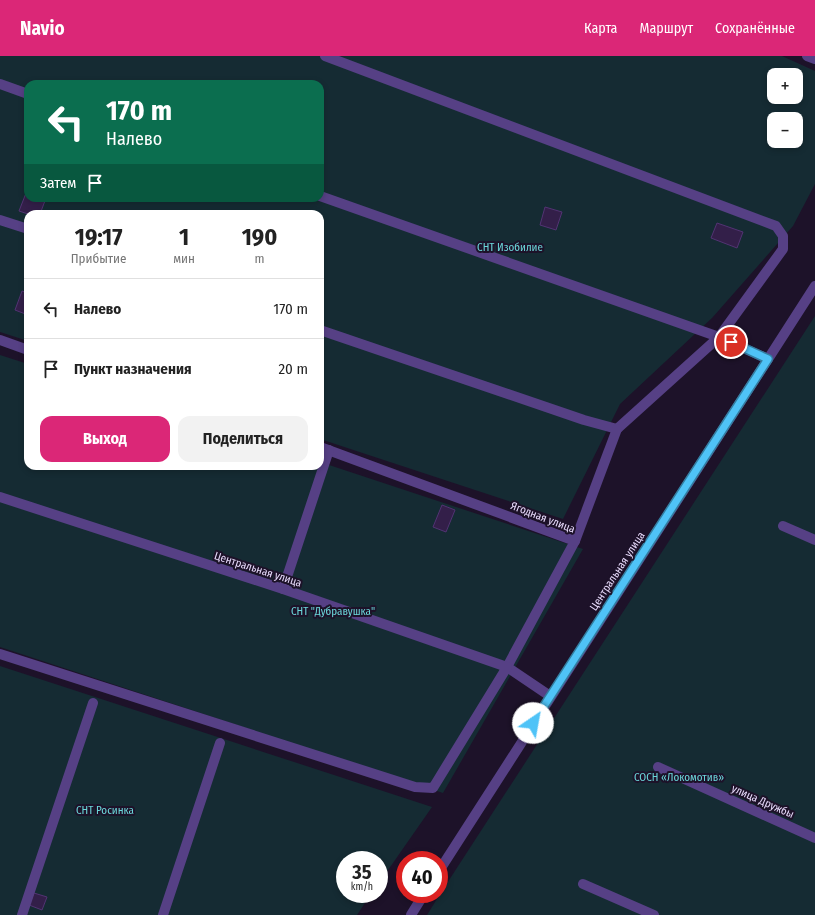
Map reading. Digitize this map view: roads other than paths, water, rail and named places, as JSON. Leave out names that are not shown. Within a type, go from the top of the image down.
[{"type":"street","points":[[325,56],[776,226],[783,236],[782,248],[718,337],[617,429],[575,541]]},
{"type":"street","points":[[807,56],[815,59]]},
{"type":"street","points":[[0,84],[24,93]]},
{"type":"street","points":[[324,197],[718,337],[768,359]]},
{"type":"street","points":[[0,220],[24,228]]},
{"type":"street","name":"Центральная улица","points":[[448,857],[815,286]]},
{"type":"street","points":[[324,331],[584,420],[617,429]]},
{"type":"street","points":[[0,340],[24,349]]},
{"type":"street","name":"Ягодная улица","points":[[0,654],[415,787],[433,788],[506,667],[575,541],[324,449]]},
{"type":"street","points":[[283,589],[318,470]]},
{"type":"street","name":"Центральная улица","points":[[0,497],[283,589],[506,667]]},
{"type":"street","points":[[783,526],[815,540]]},
{"type":"street","points":[[506,667],[550,696]]},
{"type":"street","points":[[22,915],[93,703]]},
{"type":"street","points":[[163,915],[220,743]]},
{"type":"street","name":"улица Дружбы","points":[[658,767],[815,838]]},
{"type":"street","points":[[583,884],[654,915]]},
{"type":"street","points":[[411,915],[418,903]]},
{"type":"park label","name":"СНТ Изобилие","points":[[510,247]]},
{"type":"park label","name":"СНТ \"Дубравушка\"","points":[[333,611]]},
{"type":"park label","name":"СОСН «Локомотив»","points":[[679,777]]},
{"type":"park label","name":"СНТ Росинка","points":[[105,810]]}]
